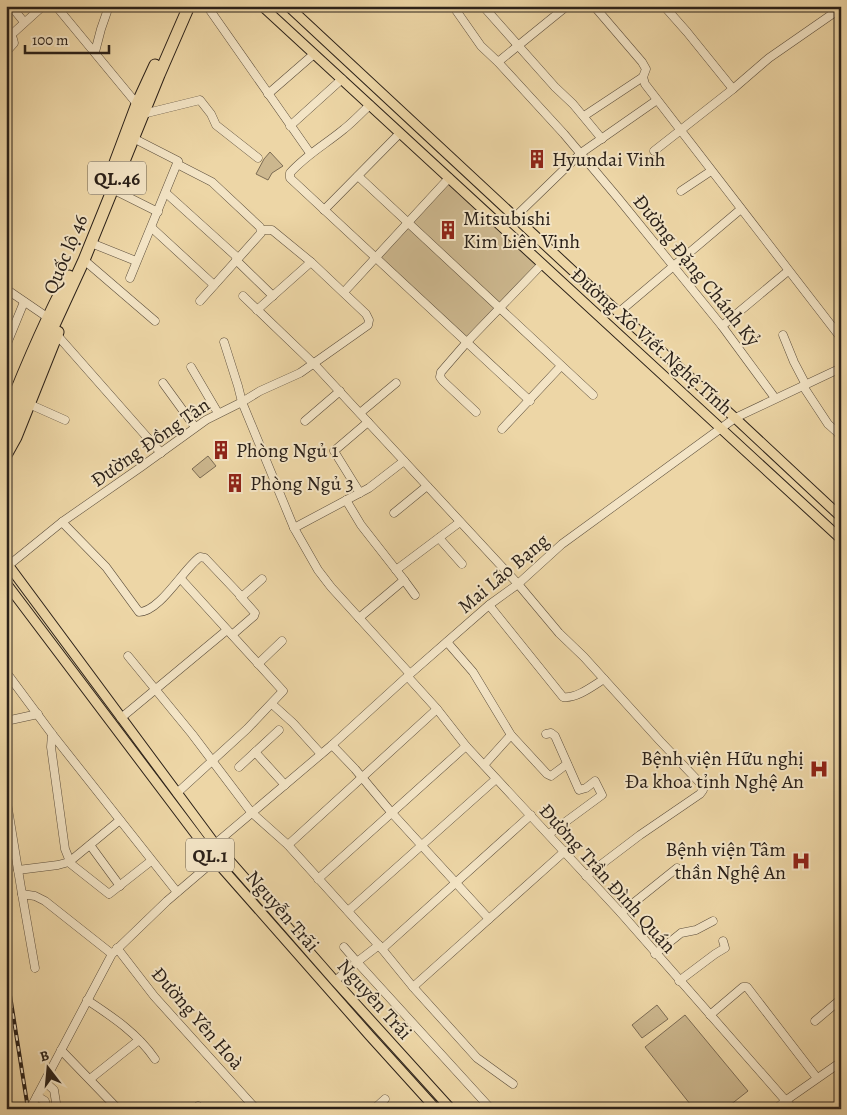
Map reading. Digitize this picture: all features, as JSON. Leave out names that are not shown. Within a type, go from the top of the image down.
[{"type":"highway","name":"Quốc lộ 46","points":[[71,280],[84,260],[87,242],[137,104],[182,6]]},
{"type":"highway","name":"Quốc lộ 46","points":[[25,404],[43,349],[71,280],[112,189],[189,6]]},
{"type":"highway","points":[[6,416],[47,317],[71,280]]},
{"type":"highway","points":[[6,455],[25,404],[57,335],[71,280]]},
{"type":"highway","name":"QL.46","points":[[6,439],[25,404]]},
{"type":"main road","name":"Đường Xô Viết Nghệ Tĩnh","points":[[262,6],[841,539]]},
{"type":"main road","name":"Đường Xô Viết Nghệ Tĩnh","points":[[288,6],[841,517]]},
{"type":"main road","points":[[345,82],[359,71]]},
{"type":"main road","points":[[505,230],[515,217]]},
{"type":"main road","name":"QL.1","points":[[7,564],[215,844]]},
{"type":"main road","name":"Nguyễn Trãi","points":[[6,583],[214,860],[436,1109]]},
{"type":"main road","points":[[214,860],[215,844]]},
{"type":"main road","name":"Nguyên Trãi","points":[[215,844],[335,981],[452,1109]]},
{"type":"street","points":[[11,6],[24,22]]},
{"type":"street","points":[[6,52],[14,43],[8,33],[42,6]]},
{"type":"street","points":[[56,6],[137,104],[143,114],[200,100],[211,114],[216,125],[258,158]]},
{"type":"street","points":[[95,52],[109,6]]},
{"type":"street","points":[[207,6],[310,153]]},
{"type":"street","name":"Đường Đặng Chánh Kỷ","points":[[453,6],[481,46],[581,153],[722,326],[775,398]]},
{"type":"street","points":[[483,6],[584,116],[602,139]]},
{"type":"street","points":[[498,62],[567,6]]},
{"type":"street","points":[[584,116],[643,77],[646,69],[594,6]]},
{"type":"street","points":[[664,6],[688,32],[733,89]]},
{"type":"street","points":[[654,151],[769,58],[841,8]]},
{"type":"street","points":[[268,94],[314,54]]},
{"type":"street","points":[[643,77],[657,100],[841,338]]},
{"type":"street","points":[[290,126],[345,82]]},
{"type":"street","points":[[515,217],[581,153],[657,100]]},
{"type":"street","points":[[370,105],[343,130],[310,153],[297,165],[289,176],[293,182],[530,401]]},
{"type":"street","points":[[324,210],[400,133]]},
{"type":"street","points":[[133,138],[177,160],[178,164],[212,182],[262,230]]},
{"type":"street","points":[[130,278],[178,164]]},
{"type":"street","points":[[681,191],[711,171]]},
{"type":"street","points":[[358,176],[593,395]]},
{"type":"street","points":[[262,230],[272,230],[344,292],[449,178]]},
{"type":"street","points":[[112,189],[158,212]]},
{"type":"street","points":[[166,193],[237,259],[273,296]]},
{"type":"street","points":[[618,312],[741,209]]},
{"type":"street","points":[[152,228],[214,285]]},
{"type":"street","points":[[200,301],[262,230]]},
{"type":"street","points":[[87,242],[136,261]]},
{"type":"street","points":[[84,260],[155,321]]},
{"type":"street","points":[[257,310],[311,262]]},
{"type":"street","points":[[476,412],[443,381],[440,377],[442,370],[542,264]]},
{"type":"street","points":[[722,326],[788,271]]},
{"type":"street","points":[[7,292],[47,317]]},
{"type":"street","name":"Đường Đồng Tân","points":[[7,564],[62,522],[195,427],[260,391],[293,376],[368,326],[369,318],[344,292]]},
{"type":"street","points":[[243,296],[340,391],[518,584],[559,633],[584,657],[701,783],[703,790],[700,794],[640,835],[586,876]]},
{"type":"street","points":[[6,346],[24,302]]},
{"type":"street","points":[[57,335],[161,452]]},
{"type":"street","points":[[783,335],[805,385],[828,424],[838,433],[841,440]]},
{"type":"street","name":"Đường Trần Đình Quán","points":[[224,342],[242,402],[294,528],[322,576],[437,709],[466,746],[621,913],[793,1109]]},
{"type":"street","points":[[502,429],[561,366]]},
{"type":"street","points":[[191,367],[218,413]]},
{"type":"street","name":"Mai Lão Bạng","points":[[215,844],[332,745],[447,642],[518,584],[562,544],[735,418],[841,368]]},
{"type":"street","points":[[164,383],[195,427]]},
{"type":"street","points":[[360,413],[396,383]]},
{"type":"street","points":[[306,421],[340,391]]},
{"type":"street","points":[[25,404],[65,420]]},
{"type":"street","points":[[360,493],[334,451],[368,422]]},
{"type":"street","points":[[294,528],[360,493],[378,482],[404,461]]},
{"type":"street","points":[[394,513],[428,486]]},
{"type":"street","points":[[346,500],[361,525],[415,595]]},
{"type":"street","points":[[62,522],[106,568],[139,612],[149,609],[181,579],[197,558],[202,556],[255,613],[254,616],[229,633],[121,718]]},
{"type":"street","points":[[396,570],[460,522]]},
{"type":"street","points":[[440,538],[462,564]]},
{"type":"street","points":[[177,793],[272,704],[283,690],[181,579]]},
{"type":"street","points":[[240,596],[243,596],[262,579]]},
{"type":"street","points":[[358,618],[404,580]]},
{"type":"street","points":[[490,605],[563,697],[566,698],[584,691],[604,679]]},
{"type":"street","points":[[258,664],[282,641]]},
{"type":"street","points":[[447,642],[473,672],[512,734],[547,774],[551,776],[567,764]]},
{"type":"street","points":[[128,656],[192,734],[251,812],[288,845],[480,1060],[513,1084]]},
{"type":"street","points":[[6,672],[52,734],[177,892]]},
{"type":"street","points":[[272,704],[321,754]]},
{"type":"street","points":[[288,845],[437,709]]},
{"type":"street","points":[[6,721],[38,714]]},
{"type":"street","points":[[239,767],[279,730]]},
{"type":"street","points":[[546,734],[551,733],[555,736],[579,790],[586,788],[595,781],[602,795],[549,834]]},
{"type":"street","points":[[52,734],[51,747],[65,849],[69,862],[107,894],[111,894],[151,861]]},
{"type":"street","points":[[484,765],[512,734]]},
{"type":"street","points":[[332,745],[489,919]]},
{"type":"street","points":[[318,879],[466,746]]},
{"type":"street","points":[[255,752],[285,785]]},
{"type":"street","points":[[348,911],[496,779]]},
{"type":"street","points":[[6,797],[35,968]]},
{"type":"street","points":[[335,981],[357,962],[381,947],[531,815]]},
{"type":"street","points":[[18,870],[69,862],[120,820]]},
{"type":"street","points":[[90,845],[120,886]]},
{"type":"street","points":[[413,987],[565,851]]},
{"type":"street","points":[[30,1109],[115,951],[214,860]]},
{"type":"street","points":[[621,913],[678,868]]},
{"type":"street","name":"Đường Yên Hoà","points":[[22,894],[35,896],[45,901],[115,951],[256,1109]]},
{"type":"street","points":[[655,954],[681,933],[696,930],[713,921]]},
{"type":"street","points":[[680,981],[725,948],[726,946],[722,940]]},
{"type":"street","points":[[344,947],[492,1109]]},
{"type":"street","points":[[710,1016],[743,987],[746,987],[817,1078]]},
{"type":"street","points":[[88,1000],[117,1020],[139,1040],[154,1059]]},
{"type":"street","points":[[815,1021],[841,1000]]},
{"type":"street","points":[[90,1079],[139,1040]]},
{"type":"street","points":[[61,1050],[118,1109]]},
{"type":"street","points":[[776,1109],[841,1062]]},
{"type":"street","points":[[45,1082],[54,1090],[57,1109]]},
{"type":"street","points":[[37,1096],[45,1101],[46,1109]]},
{"type":"street","points":[[374,1109],[385,1099]]},
{"type":"shaded area","points":[[270,152],[283,166],[272,173],[268,180],[256,174]]},
{"type":"shaded area","points":[[449,178],[542,264],[467,342],[375,257]]},
{"type":"shaded area","points":[[208,456],[216,466],[200,478],[192,469]]},
{"type":"shaded area","points":[[657,1005],[668,1019],[642,1038],[632,1025]]},
{"type":"shaded area","points":[[685,1015],[748,1091],[725,1109],[694,1109],[645,1047]]},
{"type":"railway","points":[[6,970],[28,1109]]},
{"type":"place","name":"Hyundai Vinh","points":[[537,159]]},
{"type":"place","name":"Mitsubishi Kim Liên Vinh","points":[[448,230]]},
{"type":"place","name":"Phòng Ngủ 1","points":[[221,450]]},
{"type":"place","name":"Phòng Ngủ 3","points":[[235,483]]},
{"type":"place","name":"Bệnh viện Hữu nghị Đa khoa tỉnh Nghệ An","points":[[819,769]]},
{"type":"place","name":"Bệnh viện Tâm thần Nghệ An","points":[[801,861]]}]
